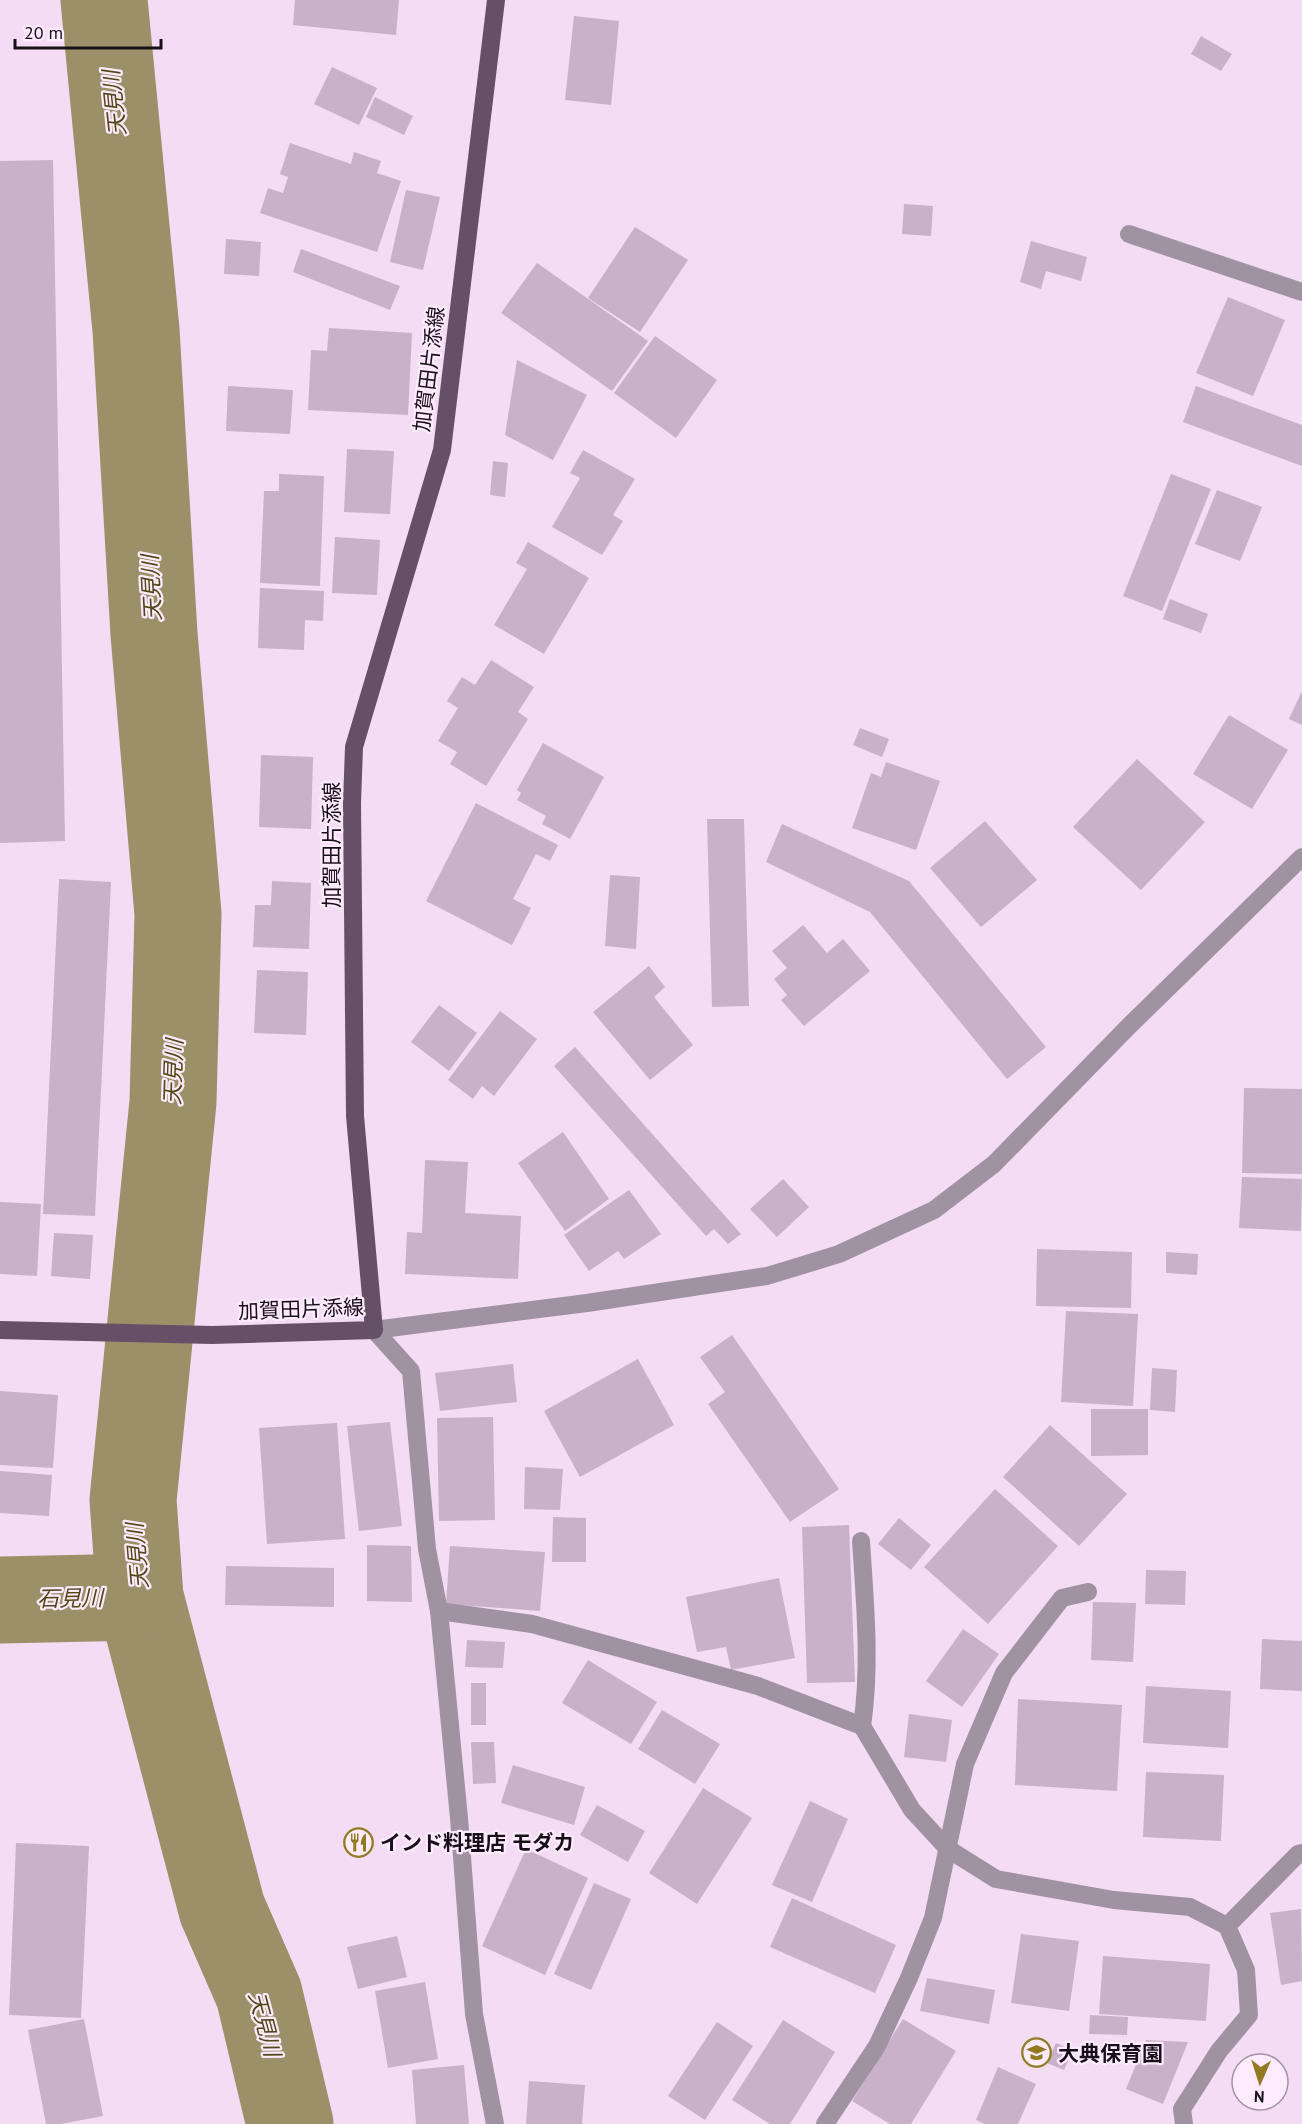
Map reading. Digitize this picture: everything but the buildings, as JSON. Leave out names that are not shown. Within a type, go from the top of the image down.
[{"type":"main road","name":"加賀田片添線","points":[[0,1330],[212,1335],[374,1330],[355,1116],[352,803],[354,747],[442,450],[496,0]]},
{"type":"street","points":[[1129,234],[1302,292]]},
{"type":"street","points":[[374,1330],[587,1303],[767,1276],[839,1254],[934,1210],[994,1164],[1129,1026],[1302,857]]},
{"type":"street","points":[[374,1330],[411,1371],[427,1549],[439,1611],[459,1818],[474,2014],[495,2124]]},
{"type":"street","points":[[861,1541],[868,1664],[867,1695],[862,1726]]},
{"type":"street","points":[[825,2124],[877,2046],[909,1978],[933,1918],[965,1764],[1004,1673],[1062,1598],[1088,1592]]},
{"type":"street","points":[[439,1611],[532,1623],[758,1686],[862,1726],[912,1810],[948,1849],[996,1879],[1114,1900],[1190,1907],[1227,1926],[1246,1970],[1249,2015],[1220,2051],[1182,2109],[1184,2124]]},
{"type":"street","points":[[1227,1926],[1298,1854],[1302,1853]]},
{"type":"waterway","name":"天見川","points":[[104,0],[136,330],[154,634],[178,914],[173,1102],[133,1500],[140,1597],[222,1909],[259,1994],[290,2124]]},
{"type":"waterway","name":"石見川","points":[[0,1600],[140,1597]]},
{"type":"place","name":"インド料理店 モダカ","points":[[359,1842]]},
{"type":"place","name":"大典保育園","points":[[1037,2053]]}]
